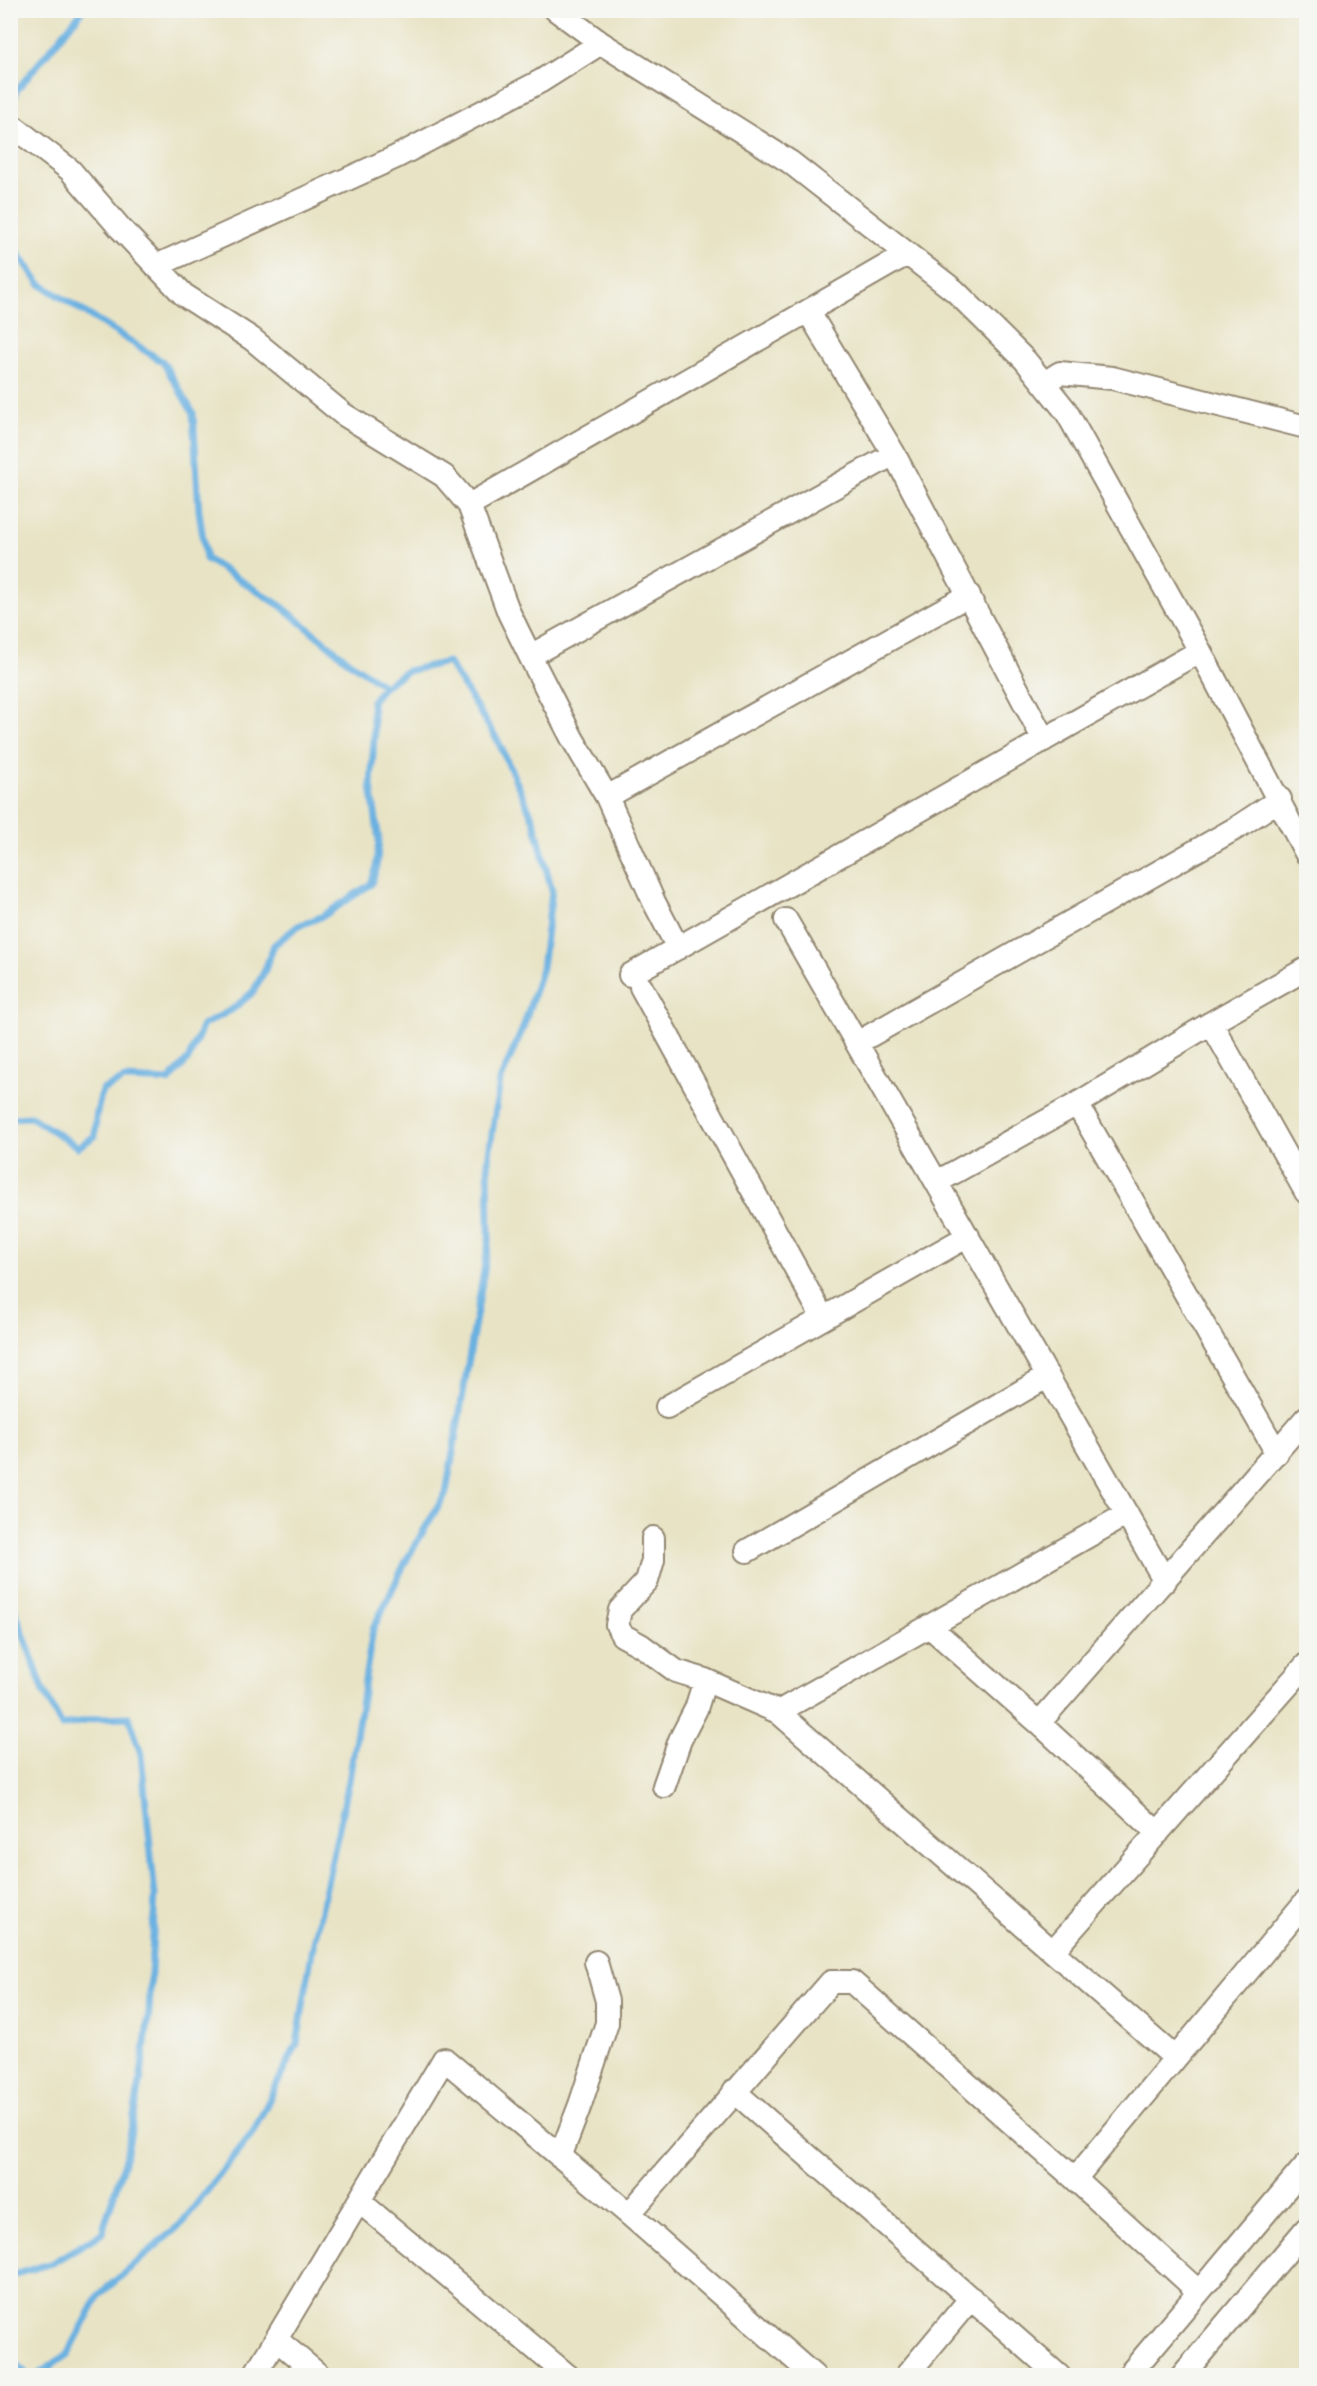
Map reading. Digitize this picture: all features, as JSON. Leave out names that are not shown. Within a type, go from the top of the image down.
[{"type":"street","points":[[556,10],[601,43],[790,162],[955,291],[1025,360],[1066,411],[1280,800],[1298,817],[1306,853]]},
{"type":"street","points":[[156,266],[396,157],[541,81],[601,43]]},
{"type":"street","points":[[17,129],[70,170],[184,295],[252,339],[343,414],[444,476],[469,505],[509,613],[572,738],[607,797],[649,892],[678,948]]},
{"type":"street","points":[[469,505],[907,254]]},
{"type":"street","points":[[808,311],[894,454],[1044,740]]},
{"type":"street","points":[[1044,383],[1060,373],[1112,378],[1306,427]]},
{"type":"street","points":[[530,656],[894,454]]},
{"type":"street","points":[[607,797],[969,596]]},
{"type":"street","points":[[823,1318],[636,981],[678,948],[1200,651]]},
{"type":"street","points":[[858,1043],[1238,827],[1280,800]]},
{"type":"street","points":[[786,920],[1165,1581]]},
{"type":"street","points":[[937,1182],[1077,1104],[1306,969]]},
{"type":"street","points":[[1211,1023],[1306,1192]]},
{"type":"street","points":[[1077,1104],[1277,1453]]},
{"type":"street","points":[[667,1407],[968,1236]]},
{"type":"street","points":[[747,1551],[1048,1376]]},
{"type":"street","points":[[1039,1723],[1306,1418]]},
{"type":"street","points":[[777,1712],[1127,1514]]},
{"type":"street","points":[[653,1538],[653,1560],[647,1581],[620,1610],[617,1625],[622,1635],[642,1646],[676,1671],[705,1680],[777,1712],[1174,2057]]},
{"type":"street","points":[[929,1626],[1039,1723],[1158,1833]]},
{"type":"street","points":[[1053,1951],[1306,1665]]},
{"type":"street","points":[[664,1786],[680,1740],[696,1709],[705,1680]]},
{"type":"street","points":[[1075,2179],[1174,2057],[1306,1901]]},
{"type":"street","points":[[560,2157],[580,2106],[607,2023],[607,2001],[597,1962]]},
{"type":"street","points":[[629,2214],[831,1982],[852,1982],[1199,2292]]},
{"type":"street","points":[[254,2376],[444,2059],[629,2214],[814,2376]]},
{"type":"street","points":[[734,2091],[1059,2376]]},
{"type":"street","points":[[1128,2376],[1306,2165]]},
{"type":"street","points":[[360,2202],[568,2376]]},
{"type":"street","points":[[1182,2376],[1306,2229]]},
{"type":"street","points":[[906,2376],[971,2298]]},
{"type":"street","points":[[277,2340],[320,2376]]},
{"type":"waterway","points":[[10,111],[16,91],[83,10]]},
{"type":"waterway","points":[[10,242],[40,284],[163,362],[193,413],[199,511],[206,559],[281,606],[348,661],[384,686],[407,671],[448,662],[498,741],[534,821],[552,891],[542,968],[523,1028],[500,1081],[488,1160],[489,1241],[446,1493],[408,1557],[373,1629],[349,1781],[312,1952],[297,2044],[253,2132],[181,2224],[99,2295],[68,2354],[36,2376]]},
{"type":"waterway","points":[[10,1118],[31,1117],[78,1147],[95,1136],[96,1117],[102,1090],[125,1079],[169,1081],[189,1058],[203,1025],[233,1009],[253,992],[265,970],[274,945],[298,926],[323,916],[371,884],[376,869],[379,840],[371,786],[374,736],[372,701],[384,686]]},
{"type":"waterway","points":[[10,1597],[44,1692],[62,1726],[99,1718],[129,1717],[141,1754],[155,1895],[149,2013],[140,2083],[127,2152],[102,2233],[52,2263],[10,2276]]},
{"type":"waterway","points":[[10,2357],[28,2376]]}]
